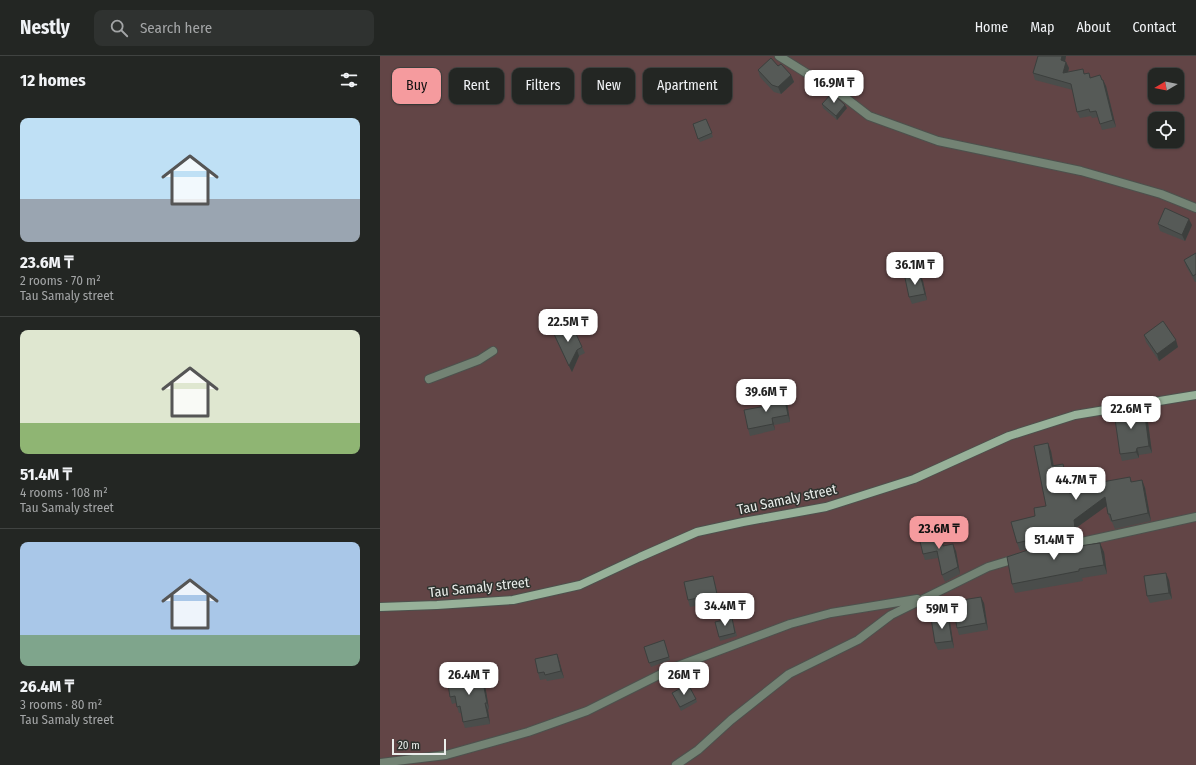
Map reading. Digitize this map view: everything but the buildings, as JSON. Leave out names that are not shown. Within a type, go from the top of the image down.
[{"type":"street","points":[[779,56],[843,96],[869,116],[938,141],[1081,171],[1161,194],[1196,208]]},
{"type":"street","points":[[429,379],[473,362],[493,351]]},
{"type":"street","name":"Tau Samaly street","points":[[380,606],[437,605],[512,600],[580,585],[697,532],[742,522],[826,507],[914,479],[1009,436],[1075,416],[1196,395]]},
{"type":"street","points":[[1063,546],[1196,517]]},
{"type":"street","points":[[676,765],[698,750],[731,720],[789,674],[858,640],[891,615],[924,598],[988,568],[1026,556]]},
{"type":"street","points":[[380,763],[446,755],[528,732],[587,711],[675,667],[790,624],[830,613],[924,598]]},
{"type":"shaded area","points":[[380,56],[1196,56],[1196,765],[380,765]]}]
